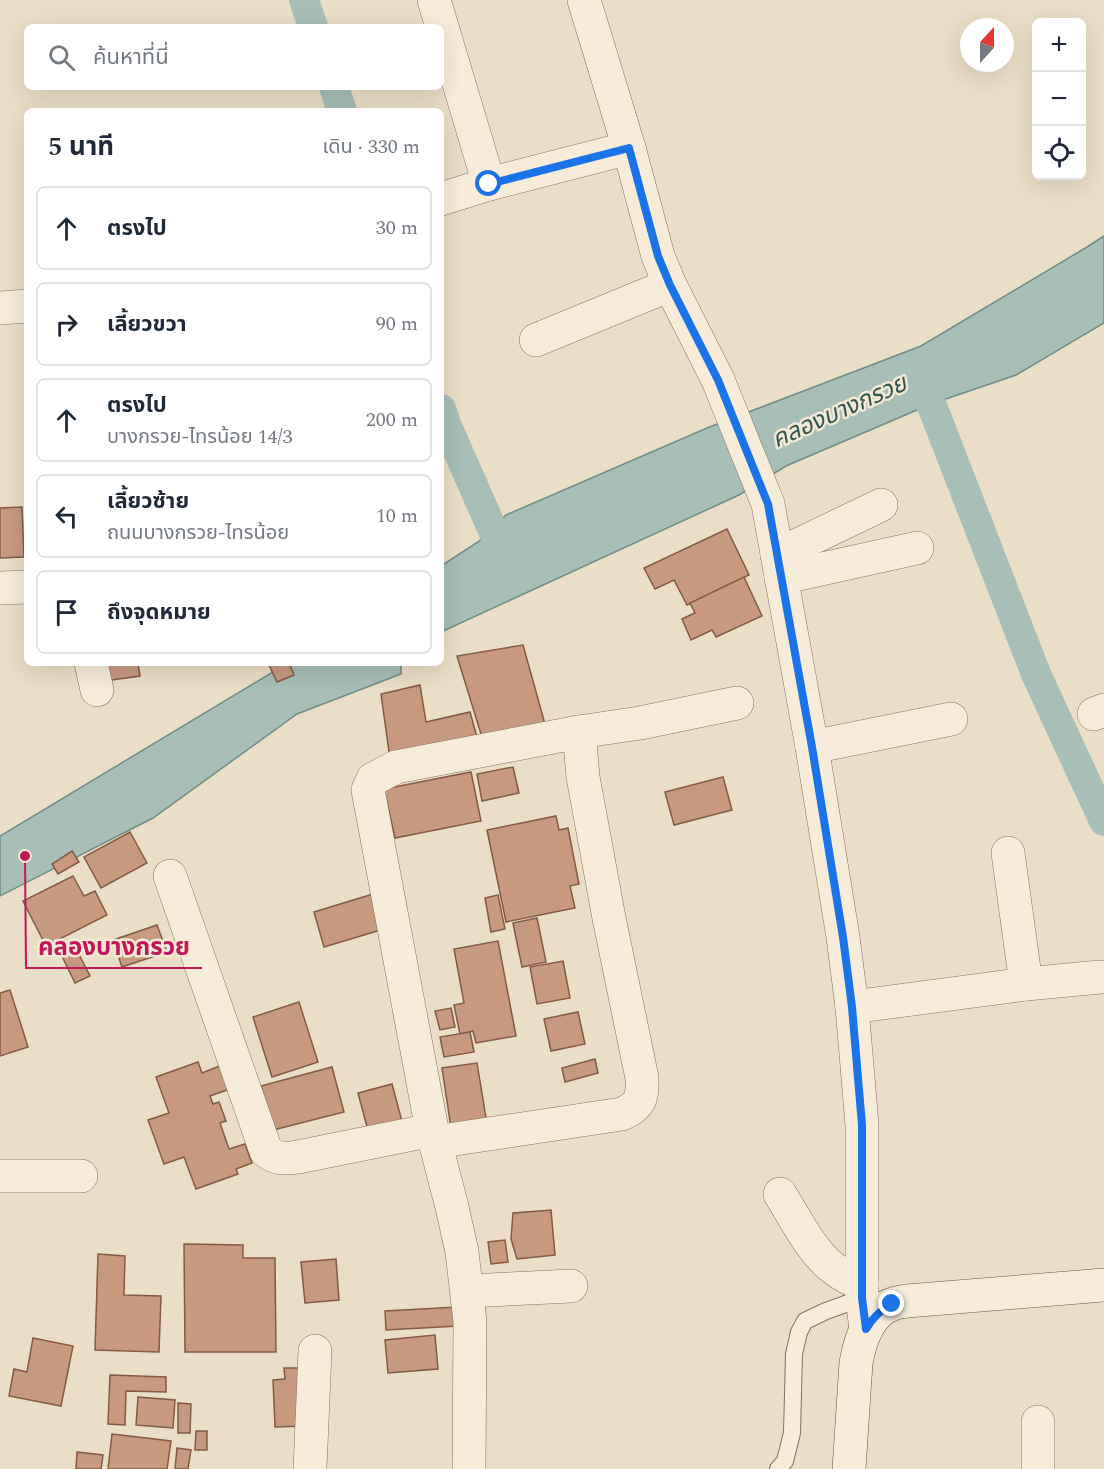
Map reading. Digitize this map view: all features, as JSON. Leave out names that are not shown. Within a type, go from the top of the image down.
[{"type":"street","points":[[434,0],[441,24]]},
{"type":"street","points":[[584,0],[629,148],[658,256],[670,285],[718,380],[768,504],[812,747],[843,937],[852,1007],[862,1125],[863,1304],[856,1363],[849,1469]]},
{"type":"street","points":[[444,33],[489,184]]},
{"type":"street","points":[[444,198],[489,184],[629,148]]},
{"type":"street","points":[[536,340],[670,285]]},
{"type":"street","points":[[0,308],[24,306]]},
{"type":"street","points":[[779,566],[881,505]]},
{"type":"street","points":[[779,566],[916,548]]},
{"type":"street","points":[[0,588],[24,587]]},
{"type":"street","points":[[470,1469],[468,1291],[452,1207],[433,1136],[368,790],[373,779],[396,767],[737,704]]},
{"type":"street","points":[[812,747],[951,719]]},
{"type":"street","points":[[170,876],[266,1151],[273,1156],[283,1159],[433,1136],[622,1114],[634,1109],[640,1100],[643,1090],[642,1078],[583,777],[579,732]]},
{"type":"street","points":[[1008,853],[1026,984]]},
{"type":"street","points":[[852,1007],[1026,984],[1101,977]]},
{"type":"street","points":[[0,1176],[81,1176]]},
{"type":"street","points":[[780,1194],[812,1245],[831,1267],[847,1278],[874,1317],[883,1309],[900,1302],[1104,1285]]},
{"type":"street","points":[[468,1291],[571,1286]]},
{"type":"street","points":[[310,1469],[315,1351]]},
{"type":"street","points":[[1038,1422],[1038,1469]]},
{"type":"lane","points":[[778,1469],[785,1461],[792,1433],[794,1354],[799,1332],[805,1321],[826,1311],[863,1304]]},
{"type":"water","points":[[1104,236],[1104,323],[1016,375],[931,404],[786,466],[739,495],[444,631],[444,564],[478,542],[506,515],[707,428],[921,346]]},
{"type":"water","points":[[283,666],[401,666],[401,674],[297,714],[153,818],[0,896],[0,836]]},
{"type":"building","points":[[22,507],[24,557],[0,558],[0,508]]},
{"type":"building","points":[[727,529],[749,575],[687,605],[674,580],[655,589],[644,568]]},
{"type":"building","points":[[744,577],[762,616],[716,637],[712,630],[691,640],[682,619],[695,613],[690,603]]},
{"type":"building","points":[[523,645],[548,735],[485,747],[457,656]]},
{"type":"building","points":[[102,666],[138,666],[140,676],[105,681]]},
{"type":"building","points":[[269,666],[290,666],[294,675],[277,682]]},
{"type":"building","points":[[420,685],[426,722],[470,712],[480,748],[391,766],[381,694]]},
{"type":"building","points":[[513,767],[519,793],[482,801],[477,774]]},
{"type":"building","points":[[471,772],[481,821],[395,838],[384,789]]},
{"type":"building","points":[[723,777],[732,810],[674,825],[665,792]]},
{"type":"building","points":[[556,816],[559,830],[568,828],[579,884],[570,886],[575,908],[506,922],[487,830]]},
{"type":"building","points":[[130,832],[147,863],[101,888],[84,857]]},
{"type":"building","points":[[72,851],[79,862],[58,874],[52,864]]},
{"type":"building","points":[[73,876],[84,896],[95,891],[107,915],[46,946],[23,901]]},
{"type":"building","points":[[373,894],[384,929],[324,947],[314,912]]},
{"type":"building","points":[[498,895],[505,929],[491,932],[485,898]]},
{"type":"building","points":[[537,918],[546,962],[522,967],[513,923]]},
{"type":"building","points":[[157,925],[167,952],[122,967],[113,940]]},
{"type":"building","points":[[498,941],[516,1036],[476,1043],[473,1031],[460,1034],[454,1005],[464,1003],[454,949]]},
{"type":"building","points":[[74,945],[90,976],[75,983],[60,952]]},
{"type":"building","points":[[563,961],[570,998],[537,1004],[530,967]]},
{"type":"building","points":[[10,990],[28,1047],[0,1056],[0,993]]},
{"type":"building","points":[[299,1002],[318,1062],[272,1077],[253,1017]]},
{"type":"building","points":[[451,1008],[455,1027],[440,1030],[435,1011]]},
{"type":"building","points":[[578,1012],[585,1044],[551,1051],[544,1019]]},
{"type":"building","points":[[470,1032],[474,1052],[444,1057],[440,1037]]},
{"type":"building","points":[[595,1059],[598,1073],[565,1082],[562,1068]]},
{"type":"building","points":[[198,1062],[202,1073],[222,1065],[230,1089],[210,1096],[213,1104],[219,1102],[226,1121],[220,1123],[229,1149],[245,1144],[252,1163],[236,1169],[238,1174],[196,1189],[184,1157],[164,1164],[148,1120],[169,1113],[156,1077]]},
{"type":"building","points":[[477,1063],[487,1124],[451,1128],[442,1068]]},
{"type":"building","points":[[332,1067],[344,1112],[273,1130],[261,1086]]},
{"type":"building","points":[[392,1084],[404,1129],[370,1138],[358,1093]]},
{"type":"building","points":[[551,1210],[555,1255],[517,1259],[511,1239],[513,1213]]},
{"type":"building","points":[[505,1240],[508,1262],[491,1264],[488,1242]]},
{"type":"building","points":[[184,1244],[243,1245],[243,1258],[275,1258],[276,1352],[185,1352]]},
{"type":"building","points":[[98,1254],[125,1256],[124,1295],[161,1296],[159,1352],[95,1350]]},
{"type":"building","points":[[336,1259],[339,1300],[305,1303],[301,1262]]},
{"type":"building","points":[[457,1307],[458,1326],[386,1330],[385,1311]]},
{"type":"building","points":[[435,1335],[438,1369],[388,1373],[385,1340]]},
{"type":"building","points":[[33,1338],[73,1346],[61,1406],[9,1396],[14,1369],[27,1372]]},
{"type":"building","points":[[284,1368],[301,1368],[304,1426],[275,1427],[273,1380],[285,1379]]},
{"type":"building","points":[[110,1375],[166,1377],[166,1392],[126,1391],[125,1425],[108,1424]]},
{"type":"building","points":[[138,1397],[175,1400],[173,1428],[136,1425]]},
{"type":"building","points":[[178,1403],[191,1404],[190,1433],[178,1433]]},
{"type":"building","points":[[196,1431],[207,1431],[207,1450],[195,1450]]},
{"type":"building","points":[[112,1434],[171,1441],[167,1469],[108,1469]]},
{"type":"building","points":[[177,1448],[191,1450],[188,1469],[175,1469]]},
{"type":"building","points":[[77,1452],[103,1455],[101,1469],[76,1469]]},
{"type":"waterway","points":[[304,0],[312,24]]},
{"type":"waterway","points":[[335,90],[341,108]]},
{"type":"waterway","points":[[920,375],[1036,674],[1104,821]]},
{"type":"waterway","points":[[444,418],[505,558]]},
{"type":"place","name":"คลองบางกรวย","points":[[25,856]]},
{"type":"route","points":[[489,184],[629,148],[658,256],[670,285],[718,380],[768,504],[812,747],[852,1007],[862,1125],[862,1298],[866,1329],[874,1317],[892,1304]]}]
